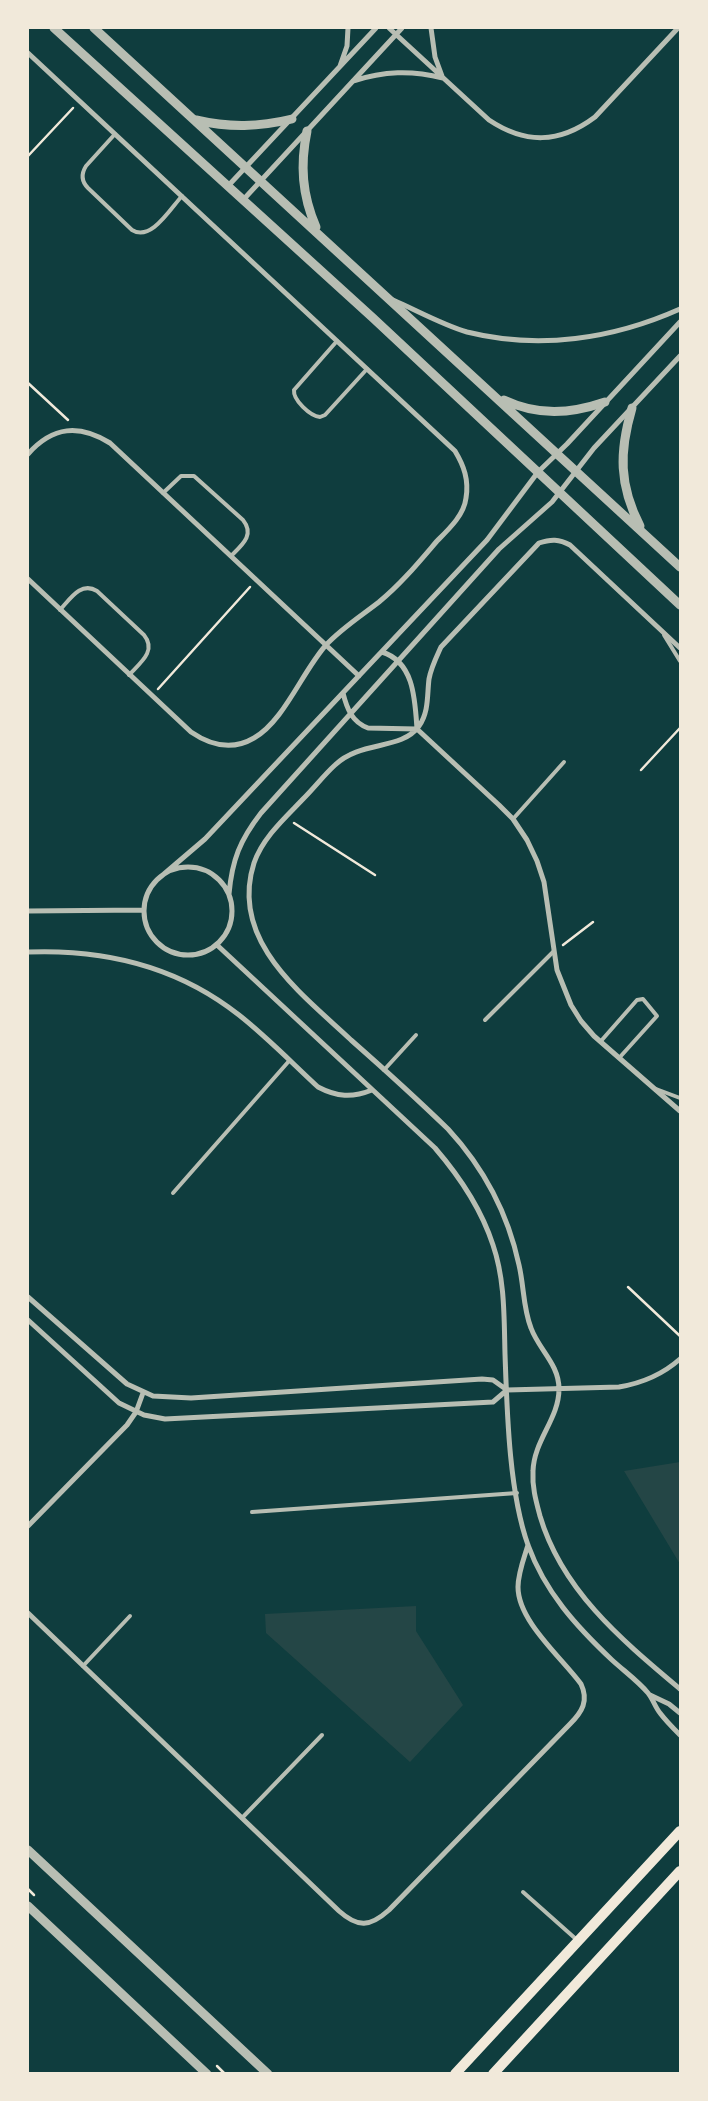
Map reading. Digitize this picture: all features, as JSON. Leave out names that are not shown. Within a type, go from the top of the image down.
[{"type":"main road","points":[[455,2074],[680,1831]]},
{"type":"main road","points":[[493,2074],[680,1871]]},
{"type":"street","points":[[54,28],[373,318],[680,605]]},
{"type":"street","points":[[94,28],[247,166],[680,567]]},
{"type":"street","points":[[339,68],[346,46],[348,28]]},
{"type":"street","points":[[228,186],[376,28]]},
{"type":"street","points":[[389,28],[488,120],[502,129],[526,136],[550,138],[581,127],[594,117],[678,28]]},
{"type":"street","points":[[242,200],[402,28]]},
{"type":"street","points":[[431,28],[435,57],[443,78]]},
{"type":"street","points":[[28,52],[455,451],[464,466],[467,482],[466,500],[460,515],[404,578],[378,603],[344,628],[326,645],[268,726],[255,738],[239,745],[222,746],[205,742],[190,732],[28,580]]},
{"type":"street","points":[[353,81],[374,74],[398,71],[421,72],[443,78]]},
{"type":"street","points":[[195,120],[219,125],[244,127],[268,125],[292,119]]},
{"type":"street","points":[[307,131],[302,166],[304,193],[318,232]]},
{"type":"street","points":[[390,298],[465,331],[503,339],[542,342],[580,339],[618,331],[658,319],[680,309]]},
{"type":"street","points":[[680,322],[558,454],[538,472],[487,540],[382,652],[205,839],[153,883],[143,910],[150,934],[158,944],[169,951],[181,955],[194,955],[206,952],[217,945],[226,934],[231,921],[232,907],[229,894],[231,872],[237,850],[247,830],[499,549],[560,494],[576,471],[680,356]]},
{"type":"street","points":[[496,396],[517,406],[539,412],[561,413],[605,402]]},
{"type":"street","points":[[632,408],[624,433],[624,485],[632,510],[644,533]]},
{"type":"street","points":[[28,454],[44,438],[60,431],[78,430],[95,434],[110,444],[359,676]]},
{"type":"street","points":[[680,648],[570,545],[560,540],[539,543],[441,647],[434,662],[430,678],[425,714],[417,729],[401,740],[369,747],[345,757],[335,765],[261,847],[254,862],[249,894],[250,910],[260,941],[268,956],[289,982],[448,1129],[467,1151],[488,1182],[507,1222],[514,1243],[531,1330],[555,1370],[559,1388],[557,1404],[540,1440],[532,1470],[534,1495],[543,1528],[553,1552],[578,1592],[621,1637],[680,1689]]},
{"type":"street","points":[[382,652],[392,655],[400,661],[408,676],[415,699],[417,729]]},
{"type":"street","points":[[343,693],[351,715],[358,723],[368,728],[417,729],[513,820],[534,854],[544,882],[557,970],[571,1005],[581,1022],[680,1111]]},
{"type":"street","points":[[164,874],[178,868],[193,867],[208,871],[220,881],[229,894]]},
{"type":"street","points":[[28,911],[143,910]]},
{"type":"street","points":[[217,945],[435,1148],[454,1170],[470,1194],[483,1219],[493,1246],[500,1274],[504,1302],[510,1436],[517,1493],[528,1544],[552,1594],[568,1616],[649,1694],[660,1713],[680,1735]]},
{"type":"street","points":[[28,952],[63,951],[95,954],[126,960],[186,981],[239,1015],[318,1087],[330,1094],[344,1097],[372,1090]]},
{"type":"street","points":[[28,1296],[120,1379],[143,1393],[165,1398],[191,1398],[482,1379],[493,1380],[507,1390],[601,1388],[636,1384],[668,1370],[680,1359]]},
{"type":"street","points":[[28,1320],[111,1398],[136,1412],[154,1417],[175,1419],[493,1402],[507,1390]]},
{"type":"street","points":[[28,1526],[127,1425],[136,1412],[143,1393]]},
{"type":"street","points":[[28,1613],[346,1918],[364,1924],[374,1922],[389,1910],[576,1718],[584,1706],[584,1691],[581,1684],[532,1624],[522,1606],[519,1597],[519,1577],[528,1544]]},
{"type":"street","points":[[649,1694],[669,1704],[680,1713]]},
{"type":"street","points":[[28,1850],[268,2074]]},
{"type":"street","points":[[28,1906],[207,2074]]},
{"type":"lane","points":[[114,134],[86,166],[82,175],[88,188],[132,230],[140,234],[149,232],[182,196]]},
{"type":"lane","points":[[337,341],[294,390],[295,398],[312,415],[317,417],[325,415],[366,369]]},
{"type":"lane","points":[[164,493],[181,476],[194,476],[236,514],[246,524],[248,534],[244,542],[231,556]]},
{"type":"lane","points":[[60,610],[80,589],[89,587],[97,591],[144,635],[149,643],[146,657],[129,674]]},
{"type":"lane","points":[[661,629],[680,661]]},
{"type":"lane","points":[[513,820],[564,762]]},
{"type":"lane","points":[[485,1020],[554,951]]},
{"type":"lane","points":[[601,1041],[637,1000],[643,999],[658,1016],[620,1057]]},
{"type":"lane","points":[[384,1070],[416,1035]]},
{"type":"lane","points":[[173,1192],[289,1061]]},
{"type":"lane","points":[[656,1089],[680,1098]]},
{"type":"lane","points":[[252,1512],[517,1493]]},
{"type":"lane","points":[[83,1666],[130,1616]]},
{"type":"lane","points":[[242,1818],[322,1735]]},
{"type":"lane","points":[[523,1892],[578,1941]]},
{"type":"path","points":[[28,156],[79,101]]},
{"type":"path","points":[[28,383],[78,430]]},
{"type":"path","points":[[152,696],[256,580]]},
{"type":"path","points":[[642,770],[680,728]]},
{"type":"path","points":[[286,818],[375,875]]},
{"type":"path","points":[[554,951],[593,922]]},
{"type":"path","points":[[628,1287],[680,1336]]},
{"type":"shaded area","points":[[680,1462],[680,1564],[624,1471]]},
{"type":"shaded area","points":[[416,1606],[416,1631],[463,1705],[410,1762],[266,1633],[265,1614]]}]
